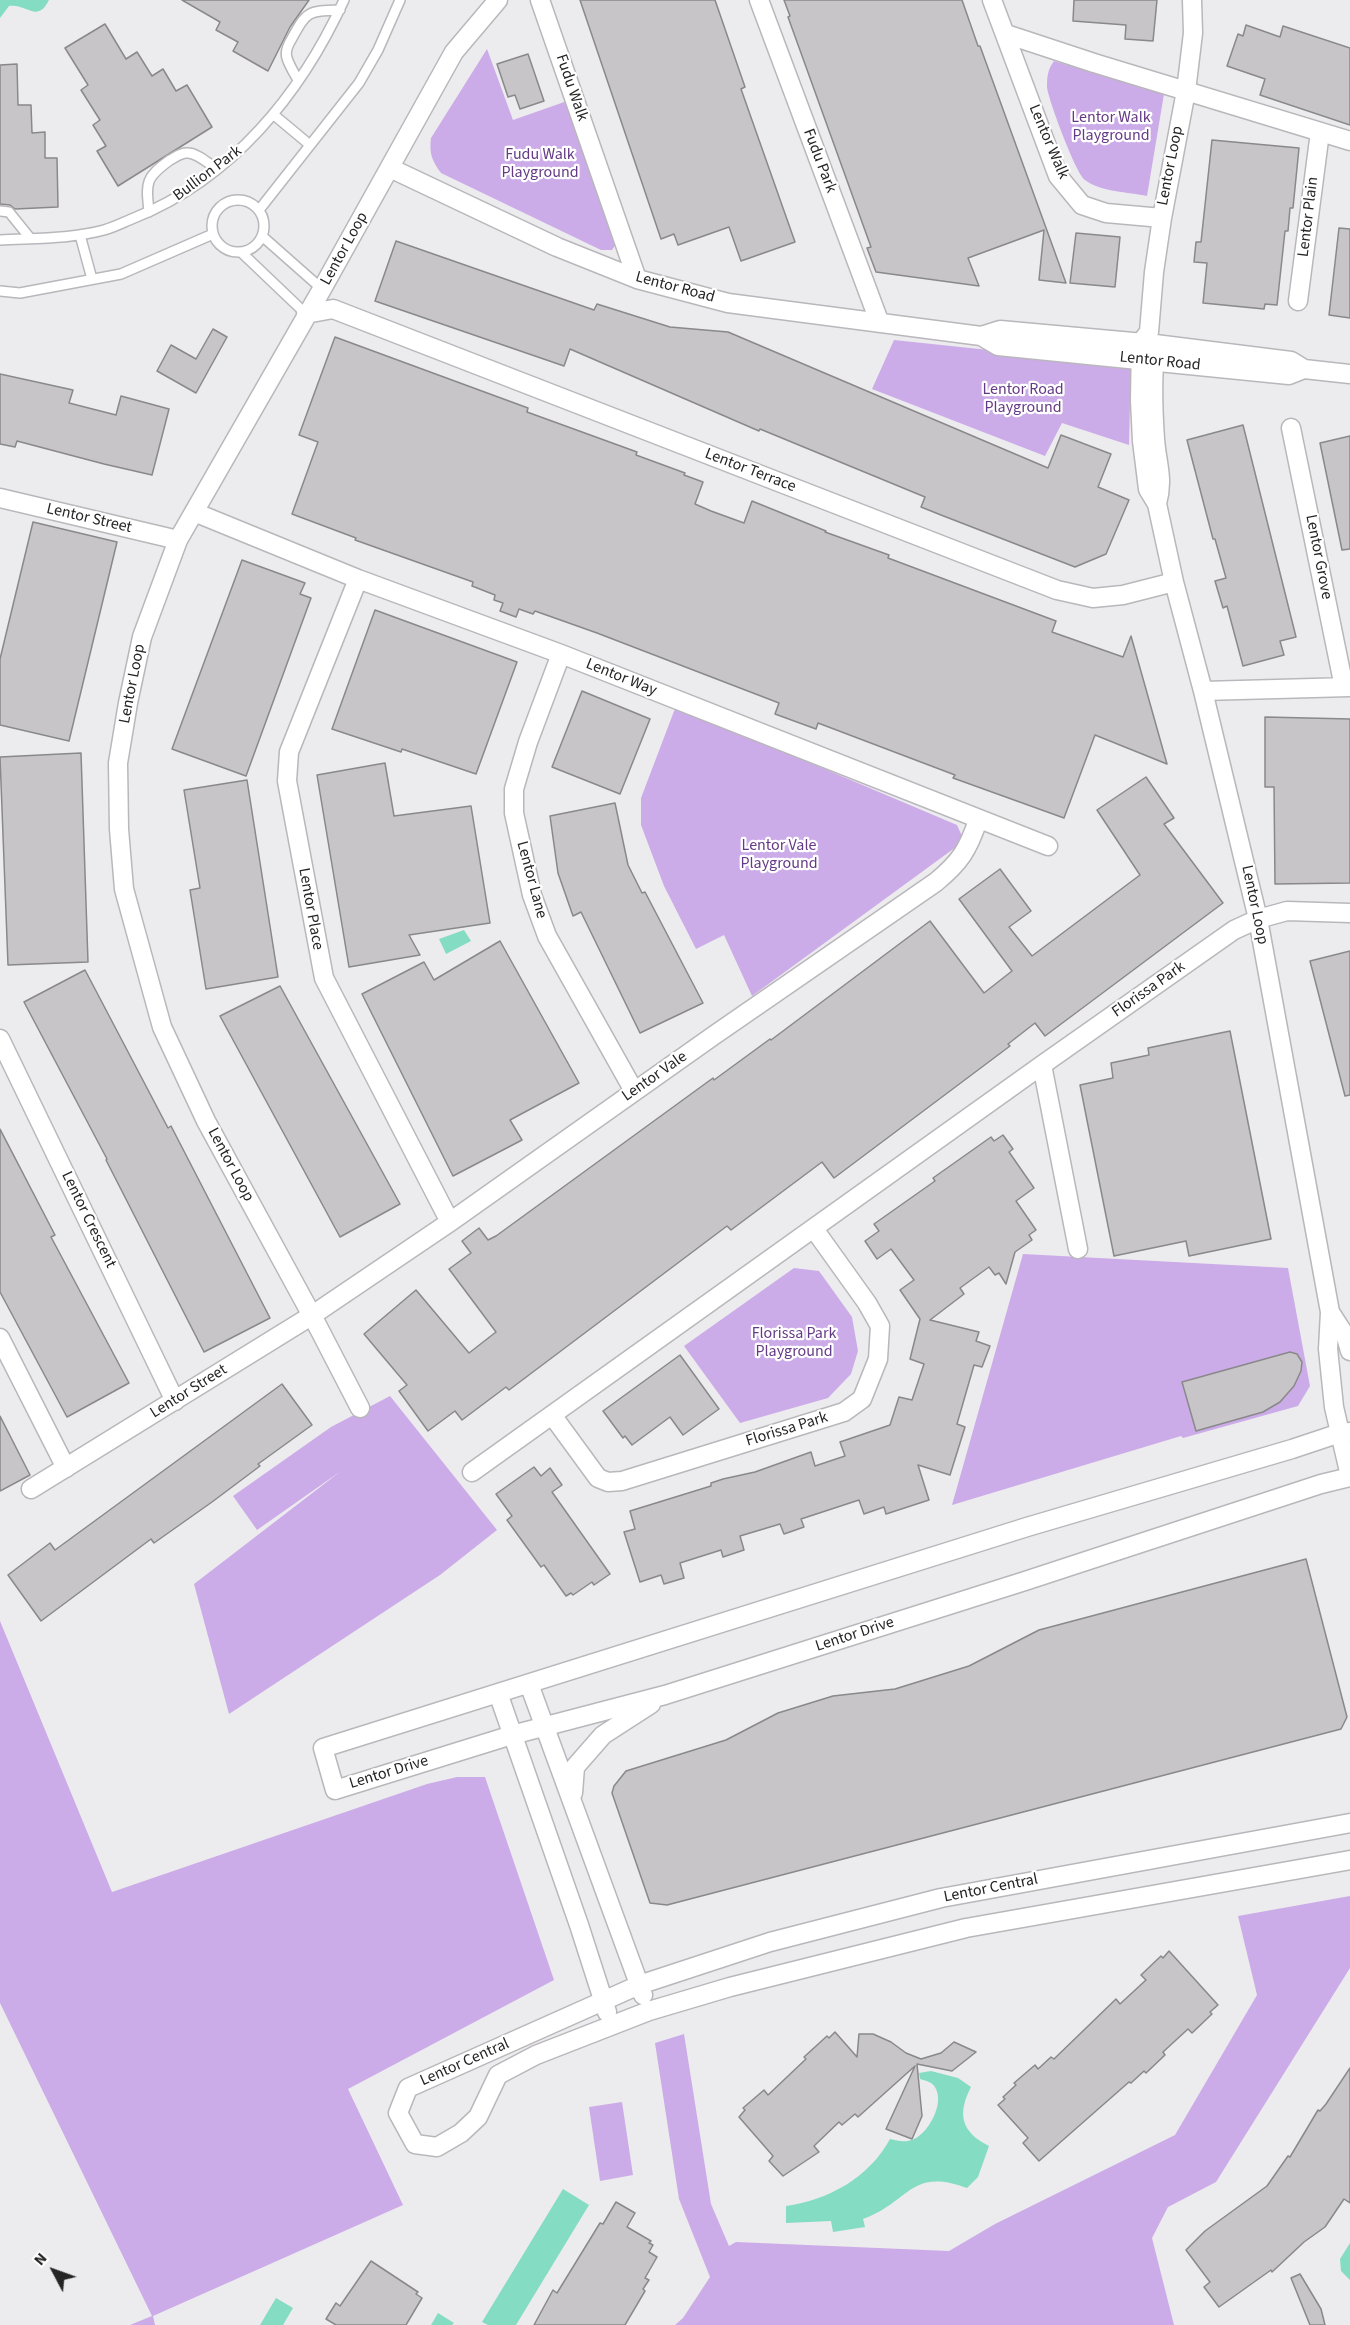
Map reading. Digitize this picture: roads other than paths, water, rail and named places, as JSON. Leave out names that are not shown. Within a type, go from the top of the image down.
[{"type":"street","name":"Lentor Loop","points":[[360,1408],[206,1121],[162,1027],[124,889],[119,829],[118,764],[142,637],[178,540],[454,52],[498,0]]},
{"type":"street","name":"Fudu Walk","points":[[540,0],[637,279]]},
{"type":"street","name":"Fudu Park","points":[[759,0],[879,321]]},
{"type":"street","name":"Lentor Walk","points":[[992,0],[1058,176],[1082,205],[1106,213],[1161,219]]},
{"type":"street","name":"Lentor Loop","points":[[1192,0],[1193,33],[1186,91],[1161,219],[1148,348],[1155,440],[1162,487],[1157,504],[1174,582],[1258,919],[1330,1312],[1328,1349],[1334,1407],[1345,1432],[1350,1476]]},
{"type":"street","points":[[1006,34],[1350,141]]},
{"type":"street","name":"Lentor Plain","points":[[1298,302],[1320,132]]},
{"type":"street","name":"Lentor Road","points":[[390,168],[557,247],[637,279],[728,303],[981,336],[1000,330],[1148,348],[1291,361],[1304,369],[1350,374]]},
{"type":"street","points":[[306,314],[333,309],[322,289]]},
{"type":"street","name":"Lentor Terrace","points":[[333,309],[1057,590],[1093,598],[1123,595],[1174,582]]},
{"type":"street","name":"Lentor Grove","points":[[1203,691],[1347,687],[1291,428]]},
{"type":"street","name":"Lentor Street","points":[[1,501],[178,540]]},
{"type":"street","name":"Lentor Way","points":[[194,512],[358,579],[561,654],[1048,846]]},
{"type":"street","name":"Lentor Place","points":[[358,579],[289,752],[287,781],[324,978],[450,1222]]},
{"type":"street","name":"Lentor Lane","points":[[561,654],[528,741],[514,789],[514,813],[531,895],[547,936],[634,1091]]},
{"type":"street","name":"Lentor Vale","points":[[311,1316],[450,1222],[634,1091],[936,882],[963,857],[978,820]]},
{"type":"street","name":"Florissa Park","points":[[472,1472],[1234,930],[1258,919],[1287,911],[1350,913]]},
{"type":"street","name":"Lentor Crescent","points":[[0,1040],[175,1401]]},
{"type":"street","points":[[1042,1065],[1078,1249]]},
{"type":"street","name":"Florissa Park","points":[[552,1415],[598,1478],[608,1482],[622,1481],[844,1412],[862,1399],[878,1359],[880,1326],[867,1303],[813,1229]]},
{"type":"street","name":"Lentor Loop","points":[[1330,1312],[1346,1337],[1350,1351]]},
{"type":"street","name":"Lentor Street","points":[[31,1489],[311,1316]]},
{"type":"street","points":[[0,1338],[66,1468]]},
{"type":"street","name":"Lentor Drive","points":[[1345,1432],[1027,1527],[323,1748],[335,1790],[512,1735],[665,1695],[1350,1476]]},
{"type":"street","points":[[529,1684],[649,2010]]},
{"type":"street","points":[[498,1693],[579,1925],[610,2025]]},
{"type":"street","points":[[572,1800],[575,1767],[603,1735],[665,1695]]},
{"type":"street","name":"Lentor Central","points":[[1350,1823],[941,1898],[770,1942],[639,1985],[408,2088],[398,2113],[416,2144],[437,2148],[461,2133],[478,2117],[498,2075],[537,2055],[649,2010],[730,1987],[966,1928],[1350,1860]]},
{"type":"lane","name":"Bullion Park","points":[[0,240],[80,235],[106,230],[180,197],[247,144],[274,115],[325,39],[344,0]]},
{"type":"lane","points":[[259,210],[359,83],[378,50],[400,0]]},
{"type":"lane","points":[[298,80],[286,52],[302,19],[317,11],[339,10]]},
{"type":"lane","points":[[274,115],[310,145]]},
{"type":"lane","points":[[149,212],[146,188],[148,180],[153,173],[179,154],[192,154],[217,169]]},
{"type":"lane","points":[[242,252],[257,243],[262,236],[263,218],[259,210],[244,200],[226,203],[219,208],[212,225],[217,242],[224,248],[242,252],[306,314]]},
{"type":"lane","points":[[0,211],[9,213],[30,238]]},
{"type":"lane","points":[[0,291],[20,293],[121,274],[213,234]]},
{"type":"lane","points":[[80,235],[92,279]]},
{"type":"lane","points":[[262,236],[322,289]]},
{"type":"park label","name":"Lentor Walk Playground","points":[[1111,127]]},
{"type":"park label","name":"Fudu Walk Playground","points":[[540,164]]},
{"type":"park label","name":"Lentor Road Playground","points":[[1023,399]]},
{"type":"park label","name":"Lentor Vale Playground","points":[[779,855]]},
{"type":"park label","name":"Florissa Park Playground","points":[[794,1343]]}]
